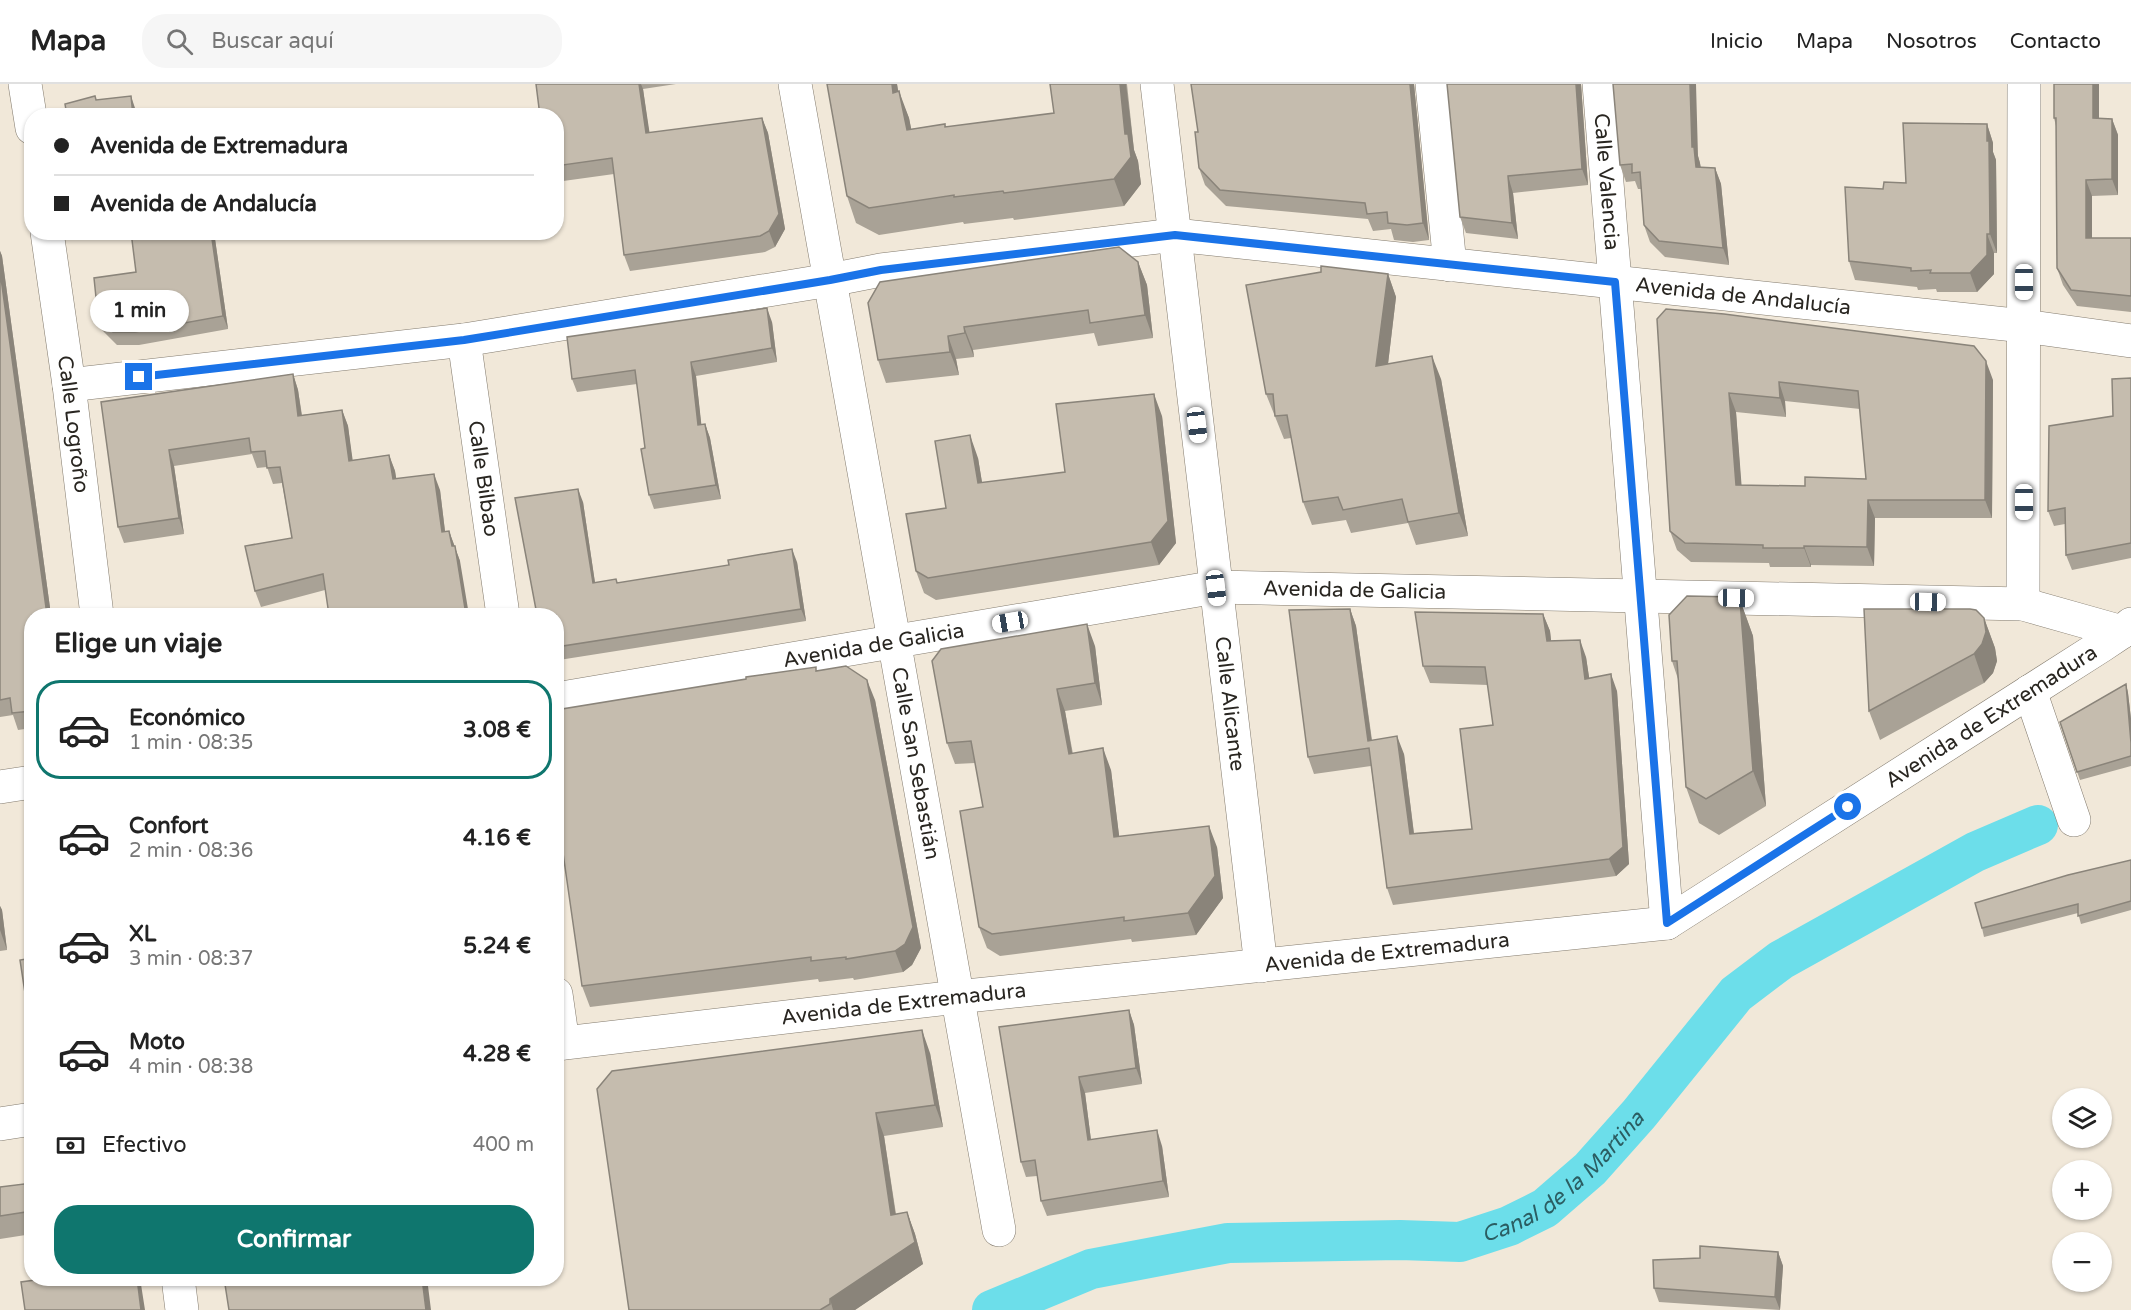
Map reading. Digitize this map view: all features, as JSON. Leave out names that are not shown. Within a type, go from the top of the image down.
[{"type":"street","points":[[25,84],[29,108]]},
{"type":"street","name":"Calle San Sebastián","points":[[795,84],[999,1230]]},
{"type":"street","name":"Calle Alicante","points":[[1157,84],[1261,966]]},
{"type":"street","points":[[1432,84],[1450,265]]},
{"type":"street","name":"Calle Valencia","points":[[1599,84],[1667,923]]},
{"type":"street","points":[[2023,604],[2024,84]]},
{"type":"street","name":"Avenida de Andalucía","points":[[69,385],[464,340],[881,270],[1175,235],[2024,326],[2131,341]]},
{"type":"street","name":"Calle Logroño","points":[[48,240],[69,385],[96,608]]},
{"type":"street","name":"Calle Bilbao","points":[[464,340],[502,608]]},
{"type":"street","name":"Avenida de Galicia","points":[[564,698],[1216,588],[2023,604],[2127,628]]},
{"type":"street","name":"Avenida de Extremadura","points":[[564,1043],[957,997],[1667,923],[2127,628]]},
{"type":"street","points":[[2030,691],[2074,820]]},
{"type":"street","points":[[0,787],[24,783]]},
{"type":"street","points":[[0,1124],[24,1120]]},
{"type":"street","points":[[179,1286],[182,1310]]},
{"type":"building","points":[[536,84],[639,84],[646,133],[762,118],[779,214],[769,231],[760,236],[624,255],[612,158],[564,165],[564,108],[539,108]]},
{"type":"building","points":[[827,84],[892,84],[893,93],[899,91],[907,130],[1054,113],[1050,84],[1120,84],[1125,134],[1128,134],[1131,157],[1114,179],[1004,193],[1003,191],[954,197],[954,195],[869,208],[847,196]]},
{"type":"building","points":[[1191,84],[1410,84],[1423,223],[1407,225],[1388,223],[1387,212],[1367,214],[1365,203],[1220,190],[1199,168],[1195,132],[1198,132]]},
{"type":"building","points":[[1447,84],[1576,84],[1582,169],[1508,176],[1512,223],[1460,217]]},
{"type":"building","points":[[1613,84],[1690,84],[1692,147],[1694,147],[1696,167],[1715,168],[1723,248],[1659,241],[1644,225],[1640,172],[1632,173],[1632,164],[1620,165]]},
{"type":"building","points":[[2054,84],[2093,84],[2093,118],[2112,119],[2112,179],[2086,180],[2086,238],[2131,238],[2131,296],[2071,290],[2057,268]]},
{"type":"building","points":[[95,96],[96,100],[131,96],[132,108],[66,108],[65,104]]},
{"type":"building","points":[[1903,123],[1987,124],[1990,234],[1987,234],[1987,255],[1970,273],[1930,273],[1931,270],[1911,271],[1911,268],[1849,261],[1845,187],[1883,189],[1884,182],[1906,183]]},
{"type":"building","points":[[132,240],[212,240],[223,316],[135,332],[113,332],[98,317],[94,278],[136,272]]},
{"type":"building","points":[[1119,247],[1138,262],[1145,315],[1090,323],[1088,310],[964,327],[965,333],[948,336],[950,352],[878,360],[868,303],[880,282]]},
{"type":"building","points":[[1321,266],[1388,274],[1376,366],[1432,356],[1459,513],[1408,522],[1402,499],[1343,510],[1338,497],[1303,502],[1287,415],[1275,416],[1273,394],[1266,394],[1246,285],[1321,272]]},
{"type":"building","points":[[0,271],[46,608],[24,608],[24,712],[12,713],[10,698],[0,700]]},
{"type":"building","points":[[767,308],[772,348],[691,362],[698,425],[705,424],[716,485],[649,495],[641,449],[645,448],[635,370],[572,379],[567,337]]},
{"type":"building","points":[[1666,309],[1724,314],[1974,346],[1986,361],[1985,500],[1868,500],[1867,547],[1763,548],[1763,545],[1685,543],[1670,531],[1657,319]],"holes":[[[1779,382],[1858,391],[1866,479],[1805,477],[1805,486],[1736,485],[1729,393],[1780,398]]]},
{"type":"building","points":[[293,374],[298,416],[342,410],[349,461],[389,455],[393,479],[434,474],[442,532],[449,531],[452,546],[455,546],[465,608],[328,608],[323,574],[255,591],[245,546],[292,538],[280,467],[267,468],[265,451],[251,452],[249,438],[169,450],[179,518],[118,527],[101,402]]},
{"type":"building","points":[[2131,378],[2131,543],[2066,555],[2065,508],[2048,511],[2049,426],[2113,416],[2112,379]]},
{"type":"building","points":[[1154,394],[1168,521],[1151,542],[928,578],[916,571],[906,514],[946,508],[935,441],[970,435],[978,483],[1065,472],[1056,404]]},
{"type":"building","points":[[578,489],[593,583],[616,579],[617,583],[729,565],[728,560],[792,549],[801,609],[564,646],[564,608],[536,608],[515,498]]},
{"type":"building","points":[[1687,596],[1736,597],[1736,600],[1740,600],[1753,771],[1706,799],[1686,787],[1677,661],[1672,661],[1669,615]]},
{"type":"building","points":[[1350,609],[1368,741],[1397,736],[1410,834],[1472,829],[1460,729],[1493,725],[1485,667],[1423,666],[1415,612],[1543,614],[1547,641],[1580,640],[1585,679],[1611,674],[1623,847],[1609,859],[1387,888],[1369,748],[1308,757],[1289,610]]},
{"type":"building","points":[[1864,609],[1976,610],[1984,618],[1986,632],[1982,644],[1974,654],[1869,711]]},
{"type":"building","points":[[1087,624],[1095,683],[1057,689],[1069,754],[1103,748],[1114,837],[1209,826],[1215,876],[1188,913],[1124,921],[1124,917],[992,934],[979,927],[960,811],[983,807],[971,741],[947,743],[932,661],[941,649]]},
{"type":"building","points":[[846,666],[867,680],[913,927],[905,944],[895,951],[846,959],[846,957],[811,961],[811,957],[582,986],[564,860],[564,709],[746,679],[746,677],[816,667],[816,671]]},
{"type":"building","points":[[2126,684],[2131,756],[2077,772],[2060,722]]},
{"type":"building","points":[[2131,860],[2131,901],[2078,916],[2078,904],[1982,928],[1975,903],[2068,875]]},
{"type":"building","points":[[24,959],[24,986],[20,960]]},
{"type":"building","points":[[1129,1010],[1136,1068],[1079,1077],[1088,1140],[1157,1130],[1163,1181],[1041,1201],[1035,1160],[1021,1162],[999,1027]]},
{"type":"building","points":[[922,1030],[935,1105],[876,1113],[891,1215],[907,1212],[915,1242],[830,1299],[830,1304],[820,1310],[629,1310],[597,1089],[612,1071]]},
{"type":"building","points":[[24,1184],[24,1212],[0,1216],[0,1187]]},
{"type":"building","points":[[1700,1246],[1778,1252],[1775,1297],[1654,1288],[1653,1260],[1700,1258]]},
{"type":"building","points":[[21,1282],[24,1282],[24,1286],[138,1286],[141,1310],[25,1310]]},
{"type":"building","points":[[225,1286],[423,1286],[426,1310],[229,1310]]},
{"type":"waterway","name":"Canal de la Martina","points":[[992,1310],[1091,1269],[1228,1243],[1400,1240],[1460,1242],[1509,1226],[1545,1208],[1590,1169],[1639,1114],[1736,994],[1781,960],[1975,852],[2038,825]]},
{"type":"route","points":[[139,377],[464,340],[881,270],[1175,235],[1615,282],[1667,923],[1848,807]]}]
